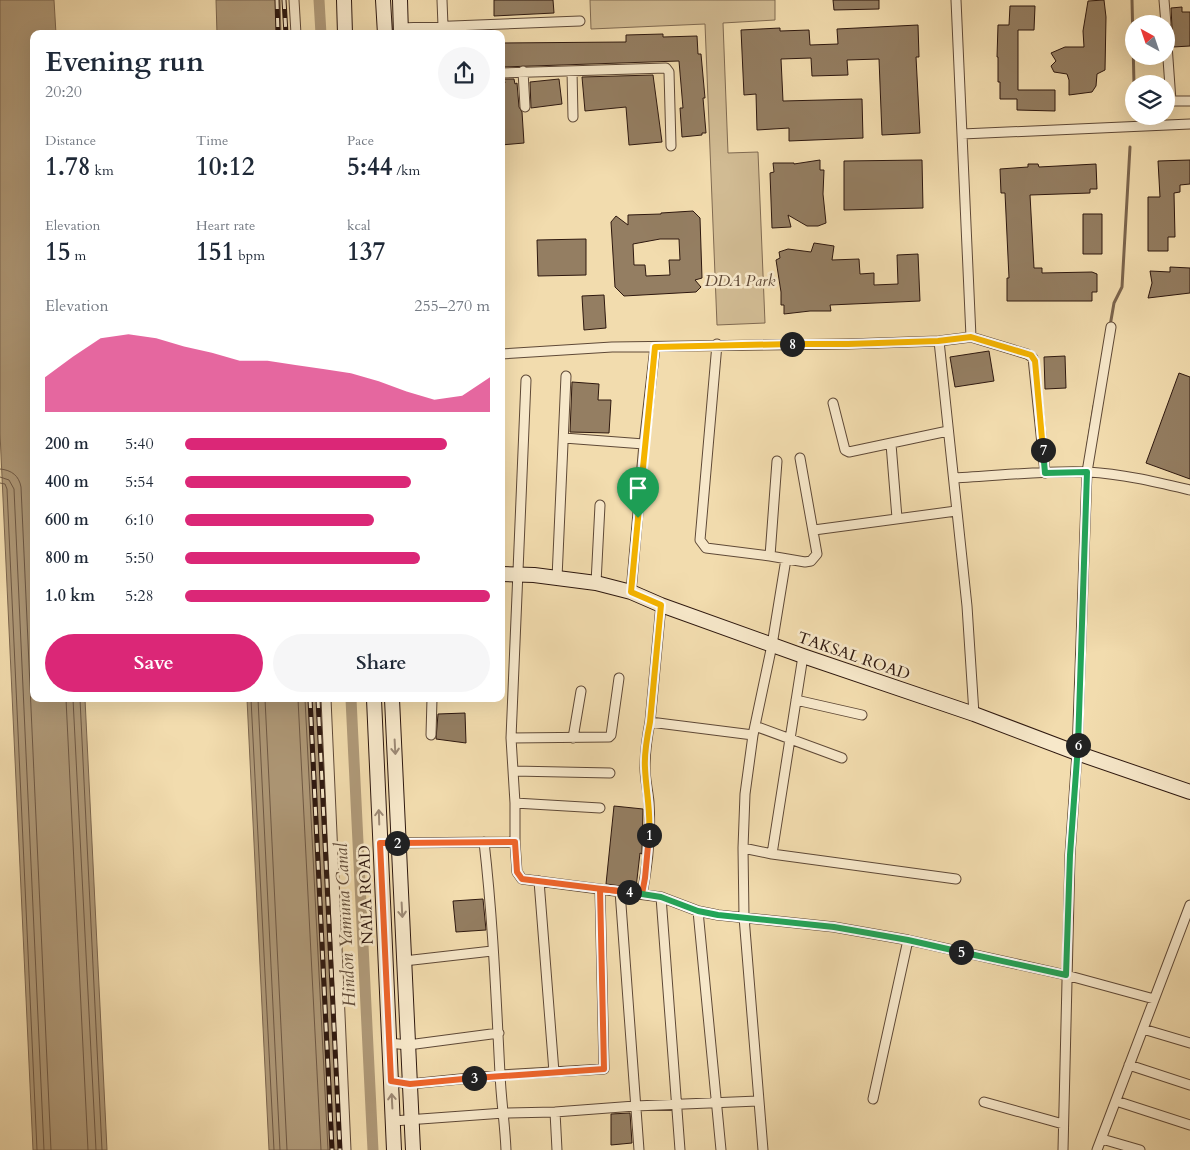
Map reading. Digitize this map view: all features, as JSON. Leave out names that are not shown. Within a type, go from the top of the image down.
[{"type":"street","points":[[294,0],[296,30]]},
{"type":"street","points":[[344,0],[345,30]]},
{"type":"street","points":[[383,0],[385,30]]},
{"type":"street","points":[[400,0],[401,30]]},
{"type":"street","points":[[442,0],[443,26]]},
{"type":"street","points":[[956,0],[971,337]]},
{"type":"street","points":[[1164,0],[1165,15]]},
{"type":"street","points":[[409,30],[443,26],[580,21]]},
{"type":"street","points":[[1168,65],[1170,101],[1190,101]]},
{"type":"street","points":[[505,73],[666,68],[668,72],[671,146]]},
{"type":"street","points":[[523,71],[525,108]]},
{"type":"street","points":[[572,72],[573,117]]},
{"type":"street","points":[[962,134],[1190,124]]},
{"type":"street","points":[[1063,1150],[1070,855],[1077,753],[1087,472],[1111,327]]},
{"type":"street","points":[[505,354],[612,347],[717,344],[848,344],[938,341],[971,337],[1031,355],[1035,361],[1045,473]]},
{"type":"street","points":[[938,341],[967,606],[974,714]]},
{"type":"street","points":[[717,344],[700,540],[706,548],[805,562],[815,558],[817,554],[814,530],[800,458]]},
{"type":"street","points":[[631,592],[655,347]]},
{"type":"street","points":[[557,578],[566,376]]},
{"type":"street","points":[[526,380],[511,738],[514,771],[515,842],[518,875],[522,879],[661,897],[698,911],[718,915],[834,927],[908,940],[1066,975],[1154,1000]]},
{"type":"street","points":[[832,403],[847,452],[850,453],[948,431]]},
{"type":"street","points":[[564,438],[644,444]]},
{"type":"street","points":[[890,444],[897,518]]},
{"type":"street","points":[[770,556],[777,461]]},
{"type":"street","points":[[954,478],[1087,472],[1130,476],[1190,490]]},
{"type":"street","points":[[596,583],[600,505]]},
{"type":"street","points":[[814,530],[956,511]]},
{"type":"street","points":[[763,1150],[744,917],[743,848],[745,794],[754,731],[772,645],[786,559]]},
{"type":"street","name":"TAKSAL ROAD","points":[[505,574],[596,583],[631,592],[661,605],[772,645],[974,714],[1077,753],[1190,792]]},
{"type":"street","points":[[642,894],[649,828],[649,802],[645,768],[646,741],[650,722],[661,605]]},
{"type":"street","points":[[772,854],[803,656]]},
{"type":"street","points":[[511,738],[606,738],[611,735],[618,678]]},
{"type":"street","points":[[573,738],[581,691]]},
{"type":"street","points":[[796,700],[862,715]]},
{"type":"street","points":[[326,702],[346,1150]]},
{"type":"street","name":"NALA ROAD","points":[[374,702],[394,1150]]},
{"type":"street","points":[[392,702],[413,1150]]},
{"type":"street","points":[[431,735],[432,702]]},
{"type":"street","points":[[650,722],[754,731],[790,738],[842,758]]},
{"type":"street","points":[[514,771],[610,773]]},
{"type":"street","points":[[378,788],[396,788]]},
{"type":"street","points":[[515,803],[600,808]]},
{"type":"street","points":[[484,842],[489,883],[506,1150]]},
{"type":"street","points":[[380,843],[515,842]]},
{"type":"street","points":[[743,848],[772,854],[956,879]]},
{"type":"street","points":[[539,881],[554,1072]]},
{"type":"street","points":[[391,1081],[410,1084],[500,1075],[604,1069],[600,889]]},
{"type":"street","points":[[620,891],[639,1150]]},
{"type":"street","points":[[661,897],[680,1150]]},
{"type":"street","points":[[1097,1150],[1190,905]]},
{"type":"street","points":[[698,911],[718,1102],[721,1150]]},
{"type":"street","points":[[874,1099],[908,940]]},
{"type":"street","points":[[404,961],[492,951]]},
{"type":"street","points":[[1143,1028],[1190,1043]]},
{"type":"street","points":[[389,1043],[408,1045],[499,1033]]},
{"type":"street","points":[[1129,1066],[1190,1085]]},
{"type":"street","points":[[393,1121],[504,1113],[758,1101]]},
{"type":"street","points":[[1116,1101],[1190,1125]]},
{"type":"street","points":[[984,1102],[1063,1124]]},
{"type":"street","points":[[555,1112],[557,1150]]},
{"type":"street","points":[[1102,1139],[1140,1150]]},
{"type":"green space","name":"DDA Park","points":[[590,0],[775,0],[775,20],[723,23],[728,153],[758,152],[765,323],[717,325],[705,24],[591,29]]},
{"type":"water","points":[[0,0],[54,0],[56,30],[30,30],[30,702],[85,702],[107,1150],[33,1150],[0,433]]},
{"type":"water","points":[[216,0],[280,0],[281,30],[217,30]]},
{"type":"water","points":[[247,702],[317,702],[339,1150],[269,1150]]},
{"type":"building","points":[[494,0],[553,0],[554,13],[494,16]]},
{"type":"building","points":[[833,0],[879,0],[879,9],[834,10]]},
{"type":"building","points":[[1104,0],[1106,17],[1105,70],[1097,74],[1096,86],[1092,92],[1069,95],[1067,74],[1054,72],[1051,66],[1056,61],[1051,53],[1065,47],[1084,47],[1083,31],[1088,1]]},
{"type":"building","points":[[1010,6],[1035,6],[1034,30],[1018,30],[1018,90],[1055,90],[1055,111],[1017,110],[1017,99],[1000,99],[997,57],[998,25],[1009,25]]},
{"type":"building","points":[[1182,7],[1182,12],[1190,12],[1190,46],[1175,47],[1175,15],[1171,15],[1171,8]]},
{"type":"building","points":[[918,25],[919,57],[916,57],[920,133],[882,135],[879,59],[847,60],[848,75],[812,76],[811,58],[781,59],[783,101],[862,99],[863,138],[789,141],[789,128],[757,130],[756,94],[744,95],[741,30],[780,28],[780,31],[809,30],[810,45],[838,44],[837,29]]},
{"type":"building","points":[[663,34],[663,37],[697,36],[698,54],[701,54],[706,133],[682,137],[680,108],[683,108],[679,61],[505,67],[505,43],[626,42],[626,35]]},
{"type":"building","points":[[653,75],[662,142],[629,145],[626,107],[585,111],[582,77]]},
{"type":"building","points":[[505,79],[514,79],[515,84],[517,83],[519,107],[522,112],[524,143],[505,145]]},
{"type":"building","points":[[559,79],[562,104],[531,108],[530,82]]},
{"type":"building","points":[[820,160],[820,170],[824,170],[823,194],[826,223],[818,226],[807,226],[788,215],[791,227],[772,228],[770,173],[774,172],[773,163],[794,164]]},
{"type":"building","points":[[922,160],[923,208],[844,210],[844,161]]},
{"type":"building","points":[[1190,160],[1190,184],[1180,185],[1180,192],[1174,193],[1175,237],[1168,237],[1168,251],[1148,251],[1148,197],[1160,197],[1158,161]]},
{"type":"building","points":[[1028,164],[1038,164],[1039,167],[1096,164],[1097,189],[1090,189],[1090,193],[1030,195],[1034,268],[1042,268],[1042,273],[1092,272],[1097,274],[1097,292],[1092,292],[1092,301],[1007,301],[1007,278],[1009,278],[1005,193],[1001,193],[1000,169],[1028,167]]},
{"type":"building","points":[[693,211],[700,218],[702,278],[695,280],[701,287],[696,292],[624,296],[615,287],[611,222],[616,216],[628,225],[628,215]],"holes":[[[660,239],[679,239],[680,260],[669,260],[670,275],[646,276],[645,265],[634,265],[633,244]]]},
{"type":"building","points":[[1083,214],[1102,214],[1102,254],[1083,254]]},
{"type":"building","points":[[586,239],[586,275],[538,276],[537,240]]},
{"type":"building","points":[[814,243],[834,246],[832,260],[859,259],[860,274],[874,273],[874,285],[898,284],[897,255],[918,254],[920,301],[830,305],[831,311],[784,314],[784,305],[781,305],[776,260],[780,258],[779,252],[788,249],[811,252]]},
{"type":"building","points":[[1170,267],[1190,268],[1190,293],[1148,298],[1152,283],[1150,271],[1170,272]]},
{"type":"building","points":[[604,295],[606,328],[584,330],[582,296]]},
{"type":"building","points":[[989,351],[994,381],[955,387],[950,357]]},
{"type":"building","points":[[1065,356],[1066,388],[1045,389],[1044,357]]},
{"type":"building","points":[[1179,373],[1190,377],[1190,479],[1146,463]]},
{"type":"building","points":[[572,382],[599,384],[598,400],[611,400],[609,433],[570,432]]},
{"type":"building","points":[[465,713],[466,743],[436,739],[438,714]]},
{"type":"building","points":[[614,806],[643,809],[642,854],[640,853],[636,888],[606,884]]},
{"type":"building","points":[[483,899],[486,930],[456,932],[453,901]]},
{"type":"building","points":[[630,1113],[632,1143],[611,1145],[611,1114]]},
{"type":"waterway","name":"Hindon Yamuna Canal","points":[[319,0],[321,30]]},
{"type":"waterway","points":[[1132,0],[1134,75]]},
{"type":"waterway","points":[[1110,326],[1114,303],[1122,287],[1130,147]]},
{"type":"waterway","points":[[1088,444],[1094,406]]},
{"type":"waterway","name":"Hindon Yamuna Canal","points":[[351,702],[373,1150]]},
{"type":"railway","points":[[277,0],[278,30]]},
{"type":"railway","points":[[284,0],[286,30]]},
{"type":"railway","points":[[310,702],[332,1150]]},
{"type":"railway","points":[[318,702],[340,1150]]},
{"type":"route","points":[[971,337],[1031,355],[1035,361],[1045,473],[1087,472],[1077,753],[1070,855],[1066,975],[908,940],[834,927],[718,915],[698,911],[661,897],[600,889],[604,1069],[500,1075],[410,1084],[391,1081],[380,843],[515,842],[517,872],[522,879],[620,891],[642,894],[649,828],[649,802],[645,768],[646,741],[650,722],[661,605],[631,592],[638,518],[655,347],[848,344],[938,341],[971,337]]}]
